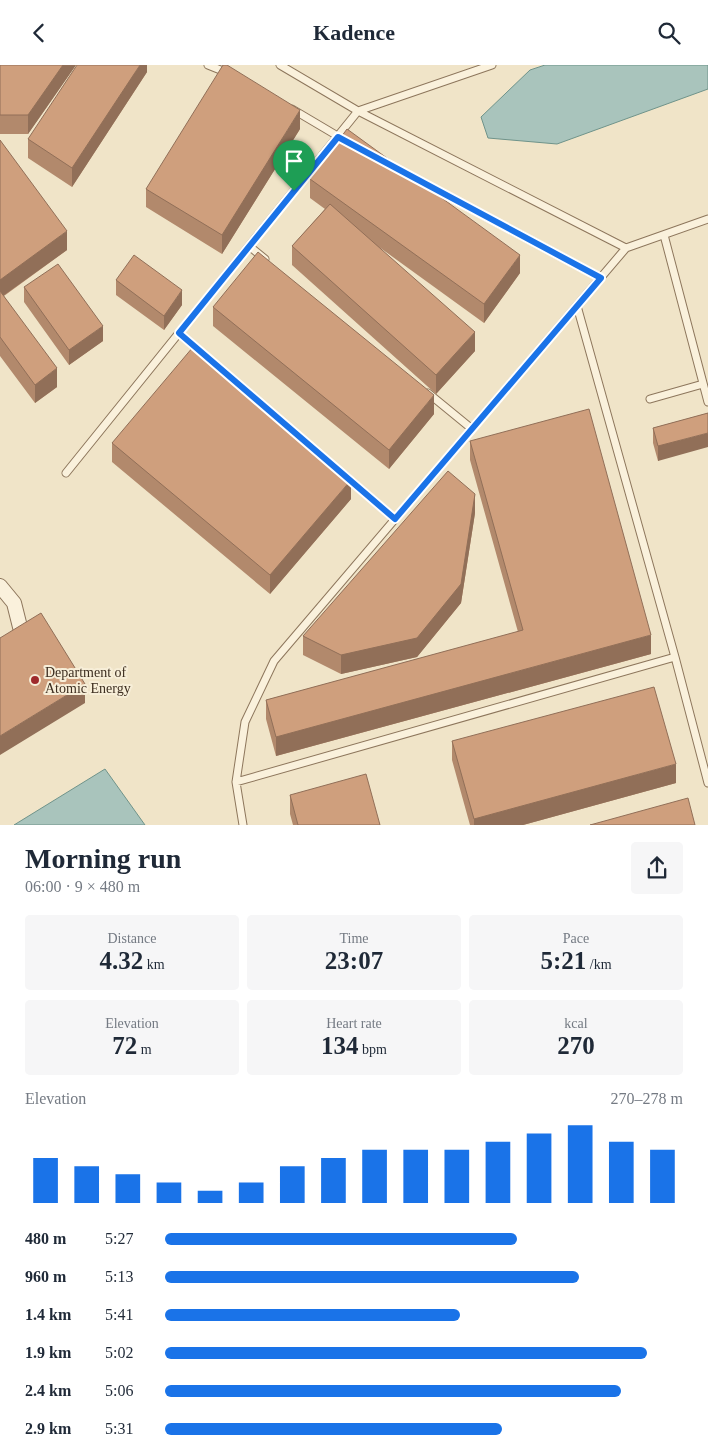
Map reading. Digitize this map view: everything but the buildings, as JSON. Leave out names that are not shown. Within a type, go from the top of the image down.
[{"type":"street","points":[[0,586],[14,603],[23,639]]},
{"type":"lane","points":[[208,65],[233,75]]},
{"type":"lane","points":[[280,65],[358,111],[626,248]]},
{"type":"lane","points":[[66,473],[358,111],[492,65]]},
{"type":"lane","points":[[288,106],[347,141]]},
{"type":"lane","points":[[399,170],[601,278]]},
{"type":"lane","points":[[243,825],[236,782],[245,722],[274,661],[626,248],[708,219]]},
{"type":"lane","points":[[664,235],[708,402]]},
{"type":"lane","points":[[249,246],[272,265]]},
{"type":"lane","points":[[577,306],[675,657],[708,783]]},
{"type":"lane","points":[[179,333],[290,429]]},
{"type":"lane","points":[[650,399],[703,384]]},
{"type":"lane","points":[[418,385],[472,429]]},
{"type":"lane","points":[[335,468],[395,519]]},
{"type":"lane","points":[[236,782],[675,657]]},
{"type":"water","points":[[545,65],[708,65],[708,89],[557,144],[488,138],[481,117],[530,70]]},
{"type":"water","points":[[105,769],[145,825],[14,825]]},
{"type":"place","name":"Department of Atomic Energy","points":[[35,680]]},
{"type":"route","points":[[338,137],[601,278],[395,519],[179,333],[294,191],[338,137]]}]
